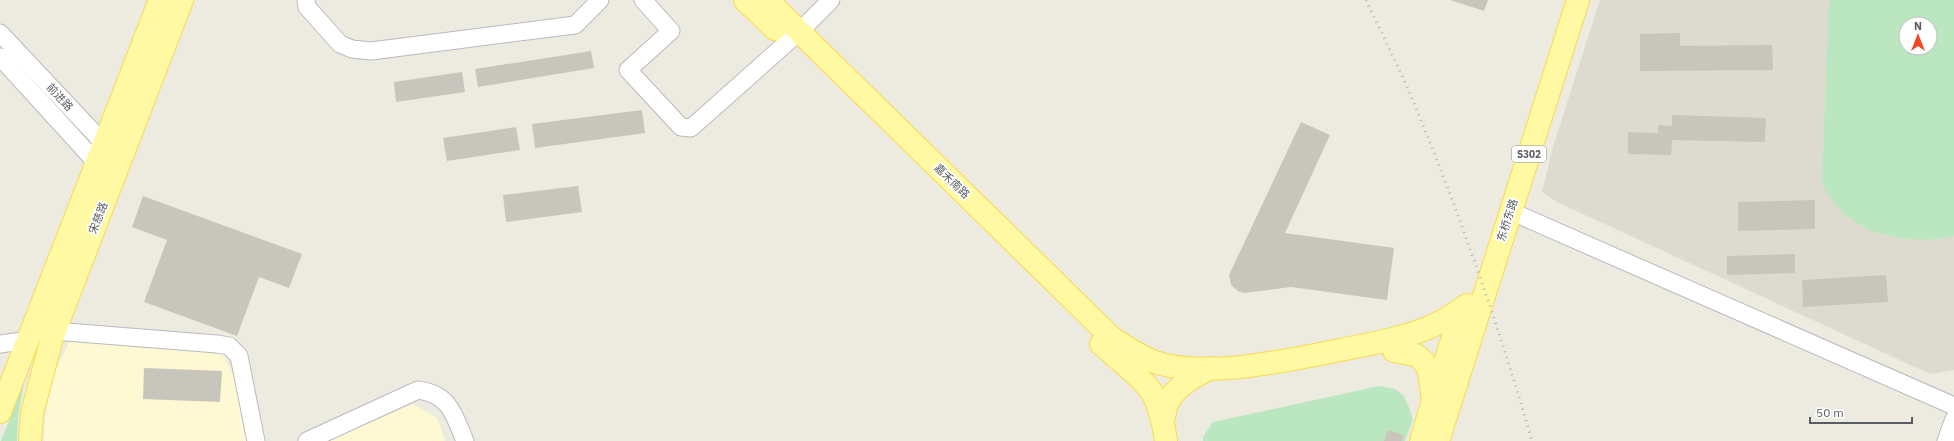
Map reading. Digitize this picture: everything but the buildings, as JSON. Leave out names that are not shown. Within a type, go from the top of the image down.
[{"type":"main road","name":"宋慈路","points":[[0,412],[160,0]]},
{"type":"main road","name":"宋慈路","points":[[30,441],[32,413],[54,331],[182,0]]},
{"type":"main road","name":"嘉禾南路","points":[[745,0],[793,36],[1106,332],[1111,344],[1136,363]]},
{"type":"main road","name":"嘉禾南路","points":[[767,0],[793,36]]},
{"type":"main road","name":"东桥东路","points":[[1438,441],[1441,403],[1473,306],[1563,0]]},
{"type":"main road","name":"东桥东路","points":[[1473,306],[1510,211],[1578,0]]},
{"type":"main road","points":[[1394,344],[1424,342],[1455,330],[1469,321],[1473,306]]},
{"type":"main road","points":[[1136,363],[1171,366],[1214,375],[1251,378],[1364,358],[1473,306]]},
{"type":"main road","points":[[1421,441],[1441,403],[1443,370],[1455,330]]},
{"type":"main road","points":[[1424,342],[1432,348],[1441,362],[1443,370]]},
{"type":"main road","points":[[1111,344],[1146,368],[1163,398],[1171,432]]},
{"type":"main road","points":[[1394,344],[1416,355],[1424,362],[1441,403]]},
{"type":"main road","points":[[1136,363],[1163,398]]},
{"type":"main road","points":[[1136,363],[1148,376],[1187,381],[1214,375]]},
{"type":"main road","points":[[1171,432],[1179,408],[1198,387],[1214,375]]},
{"type":"main road","points":[[1163,398],[1187,381]]},
{"type":"street","points":[[306,0],[307,7],[340,44],[352,49],[371,51],[575,25],[600,0]]},
{"type":"street","points":[[643,0],[671,31],[628,70],[681,127],[690,128],[831,0]]},
{"type":"street","name":"前进路","points":[[0,33],[101,154]]},
{"type":"street","points":[[0,57],[116,170]]},
{"type":"street","points":[[1510,211],[1954,406]]},
{"type":"street","points":[[54,331],[229,346],[239,356],[256,441]]},
{"type":"street","points":[[0,344],[28,340]]},
{"type":"street","points":[[307,441],[418,390],[428,391],[440,397],[450,407],[465,441]]},
{"type":"street","points":[[1946,441],[1954,419]]},
{"type":"shaded area","points":[[1600,0],[1954,0],[1954,370],[1930,374],[1557,202],[1542,192],[1552,150]]},
{"type":"shaded area","points":[[70,341],[221,350],[235,379],[246,441],[44,441],[45,416],[55,371]]},
{"type":"shaded area","points":[[413,404],[437,418],[445,441],[328,441]]},
{"type":"green space","points":[[1829,0],[1954,0],[1954,236],[1935,239],[1916,239],[1896,237],[1877,232],[1844,214],[1831,199],[1822,182]]},
{"type":"green space","points":[[24,383],[18,416],[17,441],[1,441]]},
{"type":"green space","points":[[1379,386],[1395,389],[1403,395],[1408,405],[1413,419],[1405,441],[1203,441],[1203,437],[1213,422]]},
{"type":"railway","points":[[1366,0],[1408,88],[1446,184],[1492,312],[1532,441]]}]
